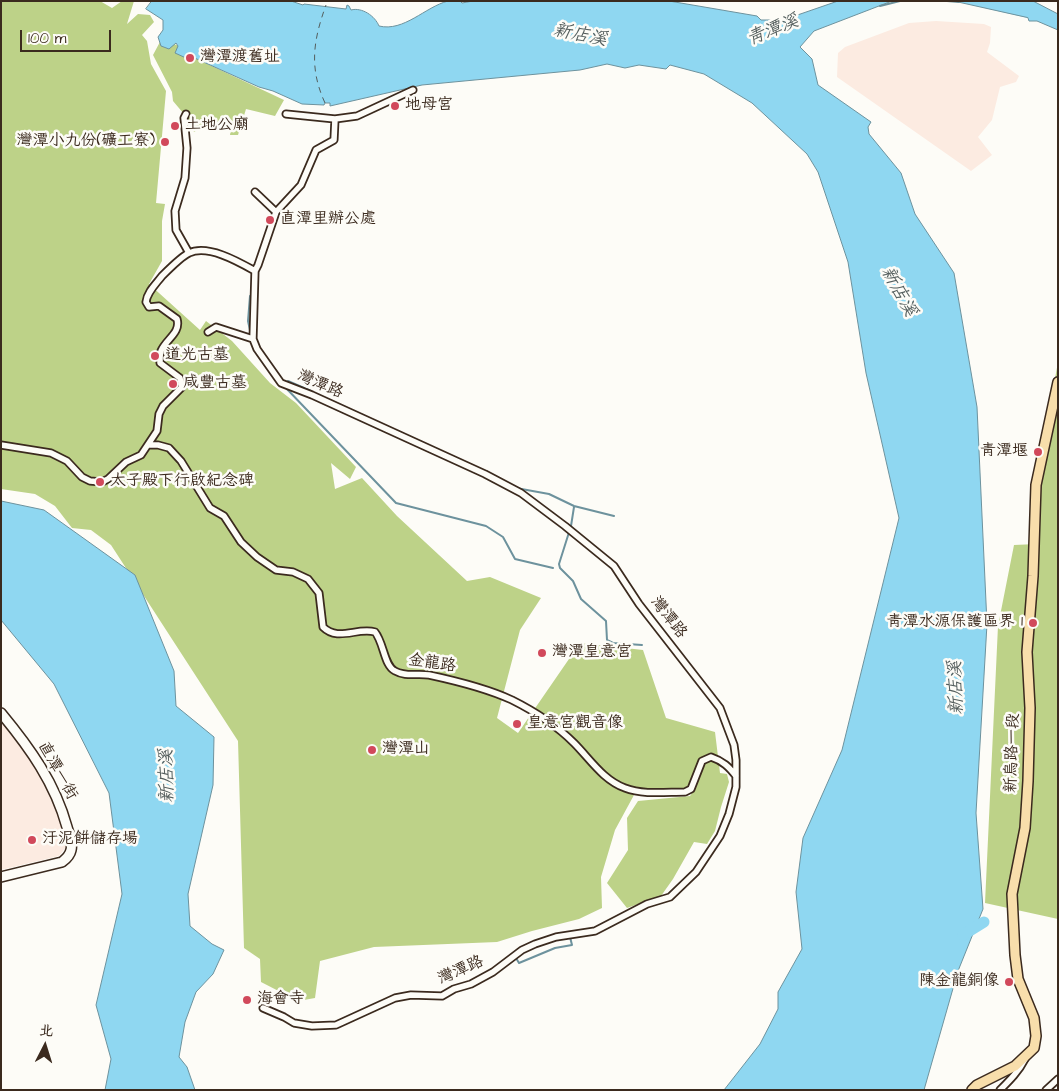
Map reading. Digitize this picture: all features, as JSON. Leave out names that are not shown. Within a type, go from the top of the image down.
[{"type":"main road","name":"新烏路一段","points":[[1026,1057],[1034,1048],[1036,1036],[1034,1018],[1018,980],[1012,894],[1025,828],[1028,781],[1030,708],[1027,652],[1033,576],[1036,485],[1058,382]]},
{"type":"main road","points":[[972,1090],[977,1085],[1015,1066],[1026,1057]]},
{"type":"street","points":[[286,114],[335,119],[357,116],[413,90]]},
{"type":"street","points":[[186,114],[184,118],[187,148],[185,178],[175,212],[176,230],[189,253]]},
{"type":"street","points":[[208,332],[216,327],[253,339],[255,271],[276,212],[301,185],[316,150],[334,140],[335,119]]},
{"type":"street","points":[[255,192],[276,212]]},
{"type":"street","points":[[1,445],[51,453],[74,467],[82,477],[96,482],[108,479],[126,462],[141,455],[157,431],[159,414],[163,406],[182,387],[180,378],[160,363],[161,351],[177,329],[177,319],[159,306],[149,307],[146,302],[147,296],[165,274],[189,253],[204,250],[218,253],[255,271]]},
{"type":"street","name":"灣潭路","points":[[253,339],[257,349],[281,383],[312,395],[521,493],[614,566],[639,604],[720,708],[734,745],[736,776],[736,787],[729,814],[720,836],[696,872],[670,897],[646,904],[595,931],[556,937],[535,944],[522,950],[493,972],[442,996],[411,995],[395,998],[336,1025],[312,1026],[294,1023],[263,1008]]},
{"type":"street","name":"金龍路","points":[[148,446],[158,445],[169,448],[181,461],[210,508],[224,516],[241,542],[257,557],[276,570],[294,572],[308,579],[319,594],[323,627],[328,632],[340,635],[362,630],[375,632],[382,644],[387,663],[393,670],[401,674],[426,675],[456,680],[511,700],[537,714],[558,729],[574,743],[599,772],[624,788],[640,791],[685,792],[691,789],[702,762],[711,757],[721,760],[736,776]]},
{"type":"street","name":"直潭一街","points":[[1,713],[40,764],[49,781],[62,809],[72,850],[62,862],[1,877]]},
{"type":"street","points":[[1000,1090],[1017,1072],[1026,1057]]},
{"type":"street","points":[[1046,1090],[1058,1079]]},
{"type":"shaded area","points":[[936,21],[984,24],[991,27],[990,43],[987,52],[1019,76],[1016,82],[1000,87],[992,120],[978,137],[992,155],[971,171],[837,77],[838,53],[845,47],[909,23]]},
{"type":"shaded area","points":[[1,718],[36,766],[53,798],[67,838],[66,847],[59,856],[1,870]]},
{"type":"green space","points":[[1,1],[100,1],[112,8],[122,1],[134,1],[127,24],[138,14],[150,15],[154,22],[142,35],[147,41],[151,64],[166,91],[156,203],[165,204],[162,221],[162,261],[149,284],[200,330],[206,321],[232,341],[270,383],[296,403],[356,467],[350,479],[331,463],[335,489],[362,478],[397,516],[467,581],[490,577],[541,598],[520,630],[497,718],[518,733],[580,643],[643,650],[666,718],[715,732],[720,773],[727,774],[729,782],[715,831],[707,844],[694,842],[661,896],[627,908],[607,883],[628,850],[627,818],[638,801],[690,796],[697,786],[679,795],[634,795],[615,830],[601,877],[602,908],[579,919],[497,942],[374,947],[320,961],[315,998],[298,1001],[261,982],[260,959],[244,948],[238,741],[111,545],[91,530],[72,528],[55,506],[35,494],[1,489]]},
{"type":"green space","points":[[161,40],[189,49],[197,59],[284,100],[275,116],[246,109],[238,135],[230,135],[231,129],[209,123],[194,132],[189,120],[173,101],[172,92],[153,55]]},
{"type":"green space","points":[[1058,362],[1058,919],[985,903],[998,626],[1014,545],[1037,544],[1037,478]]},
{"type":"water","name":"新店溪","points":[[152,1],[291,1],[303,5],[346,9],[347,5],[351,10],[355,9],[368,13],[379,26],[388,27],[406,22],[448,1],[460,1],[462,3],[473,1],[669,1],[757,16],[761,20],[783,20],[838,1],[892,1],[814,31],[800,47],[812,59],[818,85],[871,122],[868,127],[869,134],[901,173],[915,214],[954,273],[977,407],[987,624],[976,813],[983,909],[958,971],[924,1090],[724,1090],[760,1044],[778,1009],[778,992],[802,949],[796,892],[803,838],[842,750],[899,518],[866,373],[848,262],[818,172],[807,154],[752,103],[704,74],[670,65],[666,69],[639,65],[625,68],[607,64],[580,70],[422,85],[330,106],[330,103],[325,103],[324,105],[302,104],[188,55],[186,58],[175,53],[178,46],[176,43],[169,49],[161,46],[158,37],[163,30],[163,20],[146,9]]},
{"type":"water","points":[[954,1],[1033,1],[1058,14],[1058,30],[1037,21],[1029,21],[1028,18]]},
{"type":"water","name":"新店溪","points":[[1,501],[44,510],[135,575],[174,671],[176,706],[214,737],[213,785],[188,894],[190,926],[212,944],[224,950],[213,974],[196,992],[185,1022],[179,1057],[187,1067],[195,1090],[105,1090],[111,1059],[96,1005],[122,894],[109,793],[54,684],[1,620]]},
{"type":"waterway","name":"青潭溪","points":[[880,6],[900,1]]},
{"type":"waterway","name":"青潭溪","points":[[947,1],[959,2]]},
{"type":"waterway","points":[[251,335],[248,321],[250,296],[254,293]]},
{"type":"waterway","points":[[288,381],[311,391]]},
{"type":"waterway","points":[[285,387],[396,503],[486,526],[503,537],[515,559],[553,568]]},
{"type":"waterway","points":[[516,488],[549,494],[574,506],[614,516]]},
{"type":"waterway","points":[[574,507],[571,526],[559,564],[560,568],[573,581],[581,599],[606,621],[607,640],[613,643],[642,645]]},
{"type":"waterway","points":[[963,935],[984,922]]},
{"type":"waterway","points":[[516,958],[519,963],[555,948],[572,945],[570,937]]},
{"type":"ferry route","points":[[325,103],[317,78],[315,54],[318,31],[326,5]]},
{"type":"place","name":"灣潭渡舊址","points":[[190,58]]},
{"type":"place","name":"地母宮","points":[[395,106]]},
{"type":"place","name":"土地公廟","points":[[175,126]]},
{"type":"place","name":"灣潭小九份(礦工寮)","points":[[165,142]]},
{"type":"place","name":"直潭里辦公處","points":[[270,220]]},
{"type":"place","name":"道光古墓","points":[[155,356]]},
{"type":"place","name":"咸豐古墓","points":[[173,384]]},
{"type":"place","name":"青潭堰","points":[[1038,452]]},
{"type":"place","name":"太子殿下行啟紀念碑","points":[[100,482]]},
{"type":"place","name":"青潭水源保護區界 1","points":[[1033,623]]},
{"type":"place","name":"灣潭皇意宮","points":[[542,653]]},
{"type":"place","name":"皇意宮觀音像","points":[[517,724]]},
{"type":"place","name":"灣潭山","points":[[372,750]]},
{"type":"place","name":"汙泥餅儲存場","points":[[32,840]]},
{"type":"place","name":"陳金龍銅像","points":[[1009,982]]},
{"type":"place","name":"海會寺","points":[[247,1000]]}]
